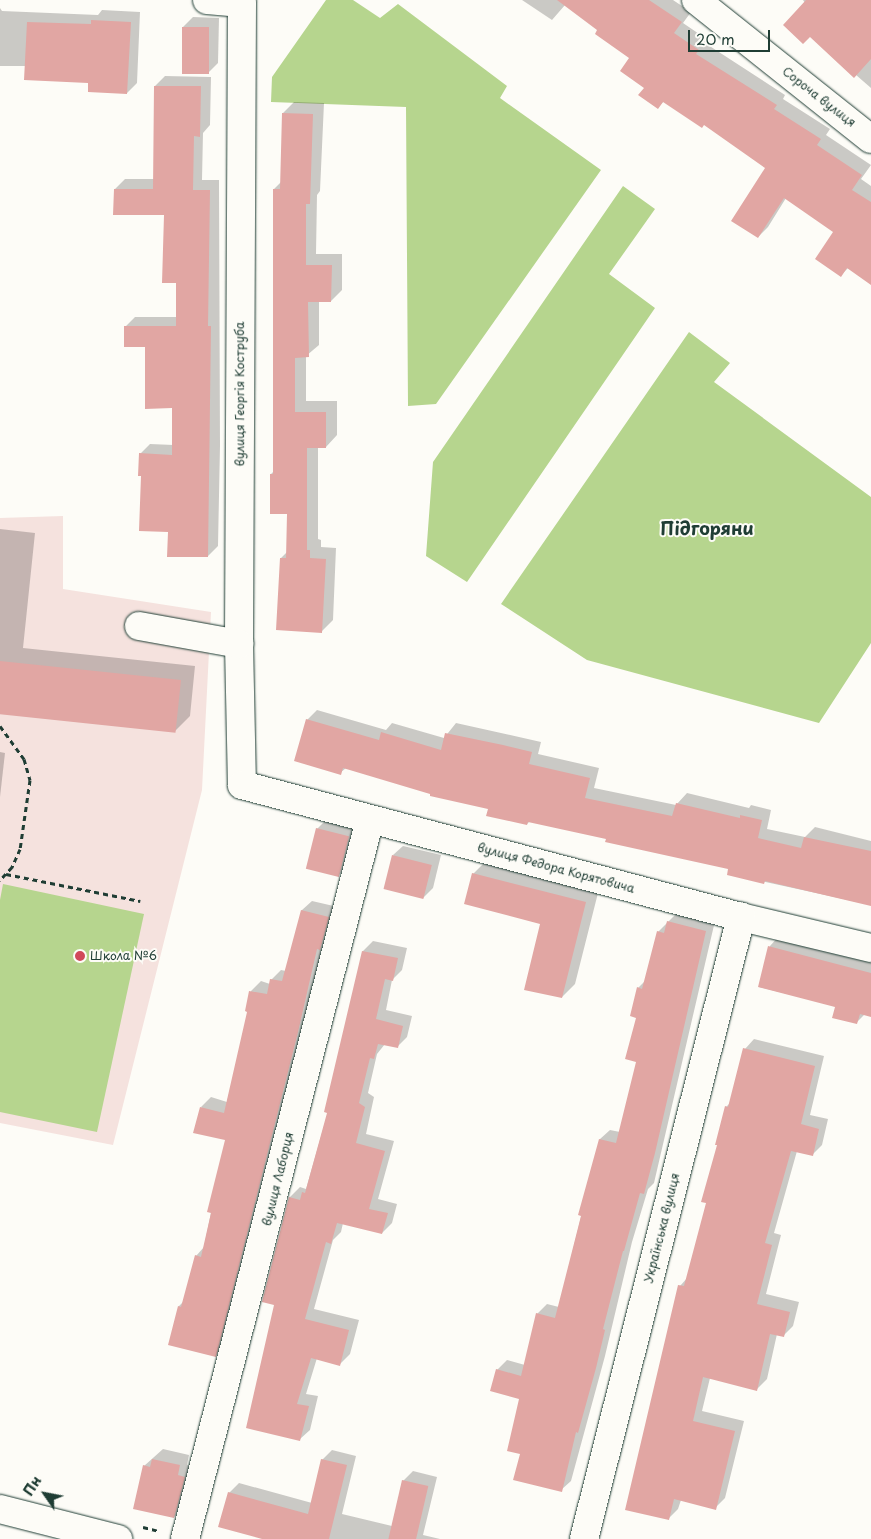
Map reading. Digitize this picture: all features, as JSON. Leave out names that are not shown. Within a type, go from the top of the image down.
[{"type":"street","name":"вулиця Георгія Коструба","points":[[207,0],[242,3],[239,644],[242,785]]},
{"type":"street","name":"Сороча вулиця","points":[[696,0],[871,139]]},
{"type":"street","points":[[139,626],[239,644]]},
{"type":"street","name":"вулиця Федора Корятовича","points":[[242,785],[741,917],[871,948]]},
{"type":"street","name":"вулиця Лаборця","points":[[185,1539],[370,819]]},
{"type":"street","name":"Українська вулиця","points":[[584,1539],[741,917]]},
{"type":"street","points":[[0,1509],[118,1539]]},
{"type":"path","points":[[0,726],[24,759],[30,780],[20,849],[12,867],[0,880]]},
{"type":"path","points":[[6,874],[140,901]]},
{"type":"shaded area","name":"Школа №6","points":[[63,516],[63,589],[211,612],[202,790],[113,1145],[0,1123],[0,518]]},
{"type":"green space","points":[[326,0],[353,0],[380,18],[398,4],[507,86],[500,98],[601,170],[436,404],[408,406],[406,107],[271,102],[272,77]]},
{"type":"green space","points":[[623,186],[655,209],[609,274],[655,308],[467,582],[426,556],[433,462]]},
{"type":"green space","points":[[689,332],[730,363],[714,382],[871,497],[871,643],[819,723],[587,660],[501,604]]},
{"type":"green space","points":[[3,884],[144,914],[97,1132],[0,1112],[0,900]]},
{"type":"building","points":[[557,0],[649,0],[682,22],[674,33],[699,50],[696,54],[777,105],[774,109],[821,139],[817,145],[862,175],[852,190],[871,202],[871,285],[847,268],[841,277],[815,259],[833,232],[784,198],[758,238],[731,221],[765,168],[704,125],[702,128],[663,102],[658,109],[638,95],[644,88],[620,71],[629,58],[595,34],[597,30]]},
{"type":"building","points":[[806,0],[871,0],[871,59],[854,78],[810,37],[803,44],[783,25]]},
{"type":"building","points":[[91,20],[131,22],[127,94],[88,92],[88,83],[24,80],[27,22],[91,24]]},
{"type":"building","points":[[182,27],[209,27],[209,74],[182,74]]},
{"type":"building","points":[[154,86],[201,86],[200,137],[194,136],[193,190],[210,190],[208,326],[211,326],[208,557],[167,557],[168,532],[139,531],[141,476],[138,476],[139,453],[172,455],[172,408],[145,409],[145,347],[124,347],[124,326],[176,326],[176,283],[162,283],[164,215],[113,215],[114,189],[153,189]]},
{"type":"building","points":[[282,113],[313,114],[310,204],[306,204],[306,265],[332,265],[331,302],[308,302],[309,357],[295,358],[295,412],[326,412],[326,448],[307,448],[307,550],[310,550],[310,558],[326,559],[322,633],[276,630],[280,558],[286,558],[287,514],[270,514],[270,474],[273,474],[273,189],[280,189]]},
{"type":"building","points":[[0,661],[181,680],[175,733],[0,714]]},
{"type":"building","points":[[306,719],[379,740],[381,732],[441,750],[445,733],[503,745],[532,752],[529,764],[590,778],[585,798],[672,816],[676,803],[740,818],[740,815],[762,820],[758,838],[801,848],[804,837],[871,851],[871,906],[765,881],[764,884],[727,875],[728,869],[605,842],[606,839],[528,822],[527,825],[486,816],[488,809],[430,796],[430,794],[343,768],[341,775],[294,761]]},
{"type":"building","points":[[316,828],[349,836],[339,877],[306,869]]},
{"type":"building","points":[[392,855],[432,865],[423,899],[384,889]]},
{"type":"building","points":[[472,873],[586,902],[562,998],[524,990],[540,924],[464,904]]},
{"type":"building","points":[[301,910],[329,917],[320,950],[317,949],[298,1032],[216,1357],[168,1345],[178,1306],[181,1307],[195,1255],[201,1257],[211,1213],[207,1212],[225,1140],[193,1133],[200,1107],[224,1113],[247,1012],[245,1011],[249,991],[267,994],[270,979],[282,981]]},
{"type":"building","points":[[667,921],[706,931],[655,1153],[644,1194],[640,1193],[623,1251],[603,1329],[605,1330],[596,1368],[578,1433],[576,1432],[562,1492],[513,1480],[520,1454],[507,1451],[519,1399],[490,1391],[496,1369],[521,1376],[536,1313],[555,1318],[581,1216],[578,1215],[599,1139],[616,1143],[636,1062],[625,1059],[636,1018],[630,1016],[637,987],[642,989],[657,931],[664,933]]},
{"type":"building","points":[[768,946],[871,973],[871,1017],[860,1014],[857,1024],[832,1018],[835,1007],[758,987]]},
{"type":"building","points":[[362,951],[398,958],[393,981],[385,979],[376,1019],[403,1026],[398,1048],[378,1044],[374,1059],[370,1058],[359,1103],[365,1107],[356,1143],[385,1151],[369,1209],[388,1213],[382,1234],[337,1223],[331,1244],[326,1242],[305,1319],[349,1330],[340,1366],[311,1358],[297,1404],[309,1406],[300,1441],[246,1428],[274,1305],[262,1302],[289,1197],[300,1200],[302,1192],[305,1193],[327,1113],[324,1112]]},
{"type":"building","points":[[743,1048],[815,1066],[801,1124],[819,1129],[813,1156],[791,1151],[765,1243],[772,1245],[757,1304],[790,1312],[784,1337],[770,1334],[757,1391],[703,1377],[693,1421],[735,1431],[716,1510],[674,1499],[669,1520],[625,1510],[678,1285],[684,1286],[706,1203],[701,1202],[717,1145],[715,1145],[725,1106],[728,1107]]},
{"type":"building","points":[[152,1459],[180,1465],[178,1475],[185,1477],[174,1518],[133,1509],[143,1465],[150,1467]]},
{"type":"building","points":[[321,1459],[347,1465],[329,1539],[262,1539],[218,1527],[228,1492],[308,1514]]},
{"type":"building","points":[[402,1480],[428,1486],[416,1539],[388,1539]]},
{"type":"place","name":"Школа №6","points":[[80,956]]},
{"type":"district","name":"Підгоряни","points":[[707,528]]}]
